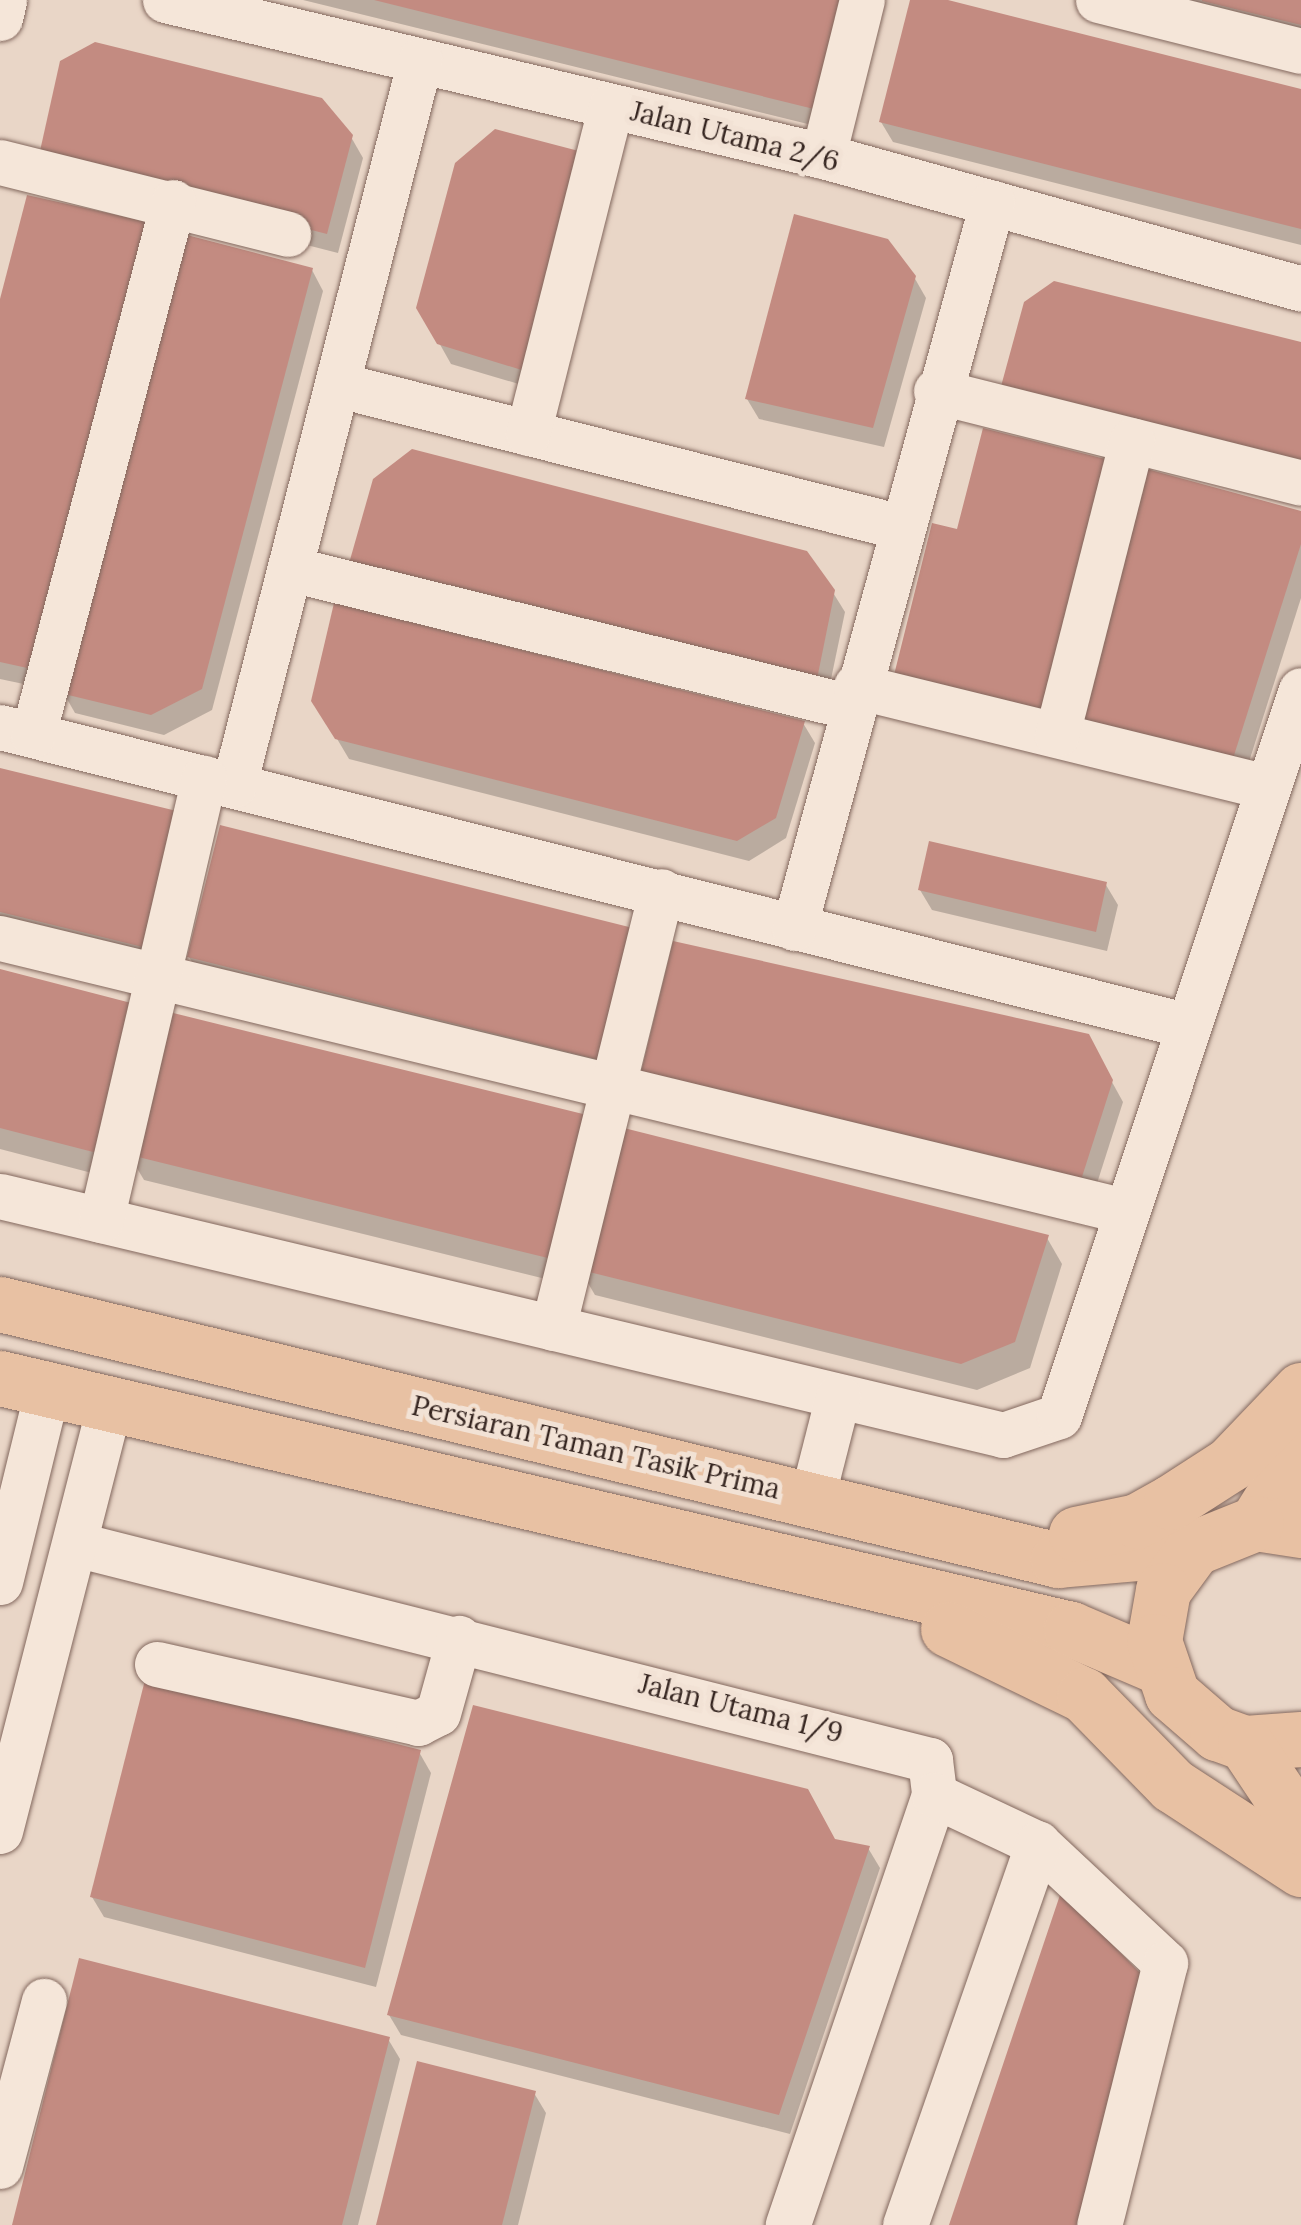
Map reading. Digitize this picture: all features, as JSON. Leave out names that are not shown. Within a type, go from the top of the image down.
[{"type":"main road","name":"Persiaran Taman Tasik Prima","points":[[0,1304],[1058,1560],[1194,1548],[1279,1526]]},
{"type":"main road","points":[[23,1384],[738,1556],[1070,1629],[1160,1667]]},
{"type":"main road","points":[[919,1524],[1068,1534],[1138,1521],[1230,1464],[1301,1390]]},
{"type":"main road","points":[[1279,1526],[1301,1451]]},
{"type":"main road","points":[[1194,1548],[1156,1616],[1160,1667],[1192,1716],[1245,1743],[1301,1827]]},
{"type":"main road","points":[[738,1556],[981,1640],[1051,1673],[1172,1785],[1301,1869]]},
{"type":"main road","points":[[1245,1743],[1301,1739]]},
{"type":"street","points":[[0,18],[4,0]]},
{"type":"street","name":"Jalan Utama 2/6","points":[[165,0],[244,9],[420,60],[824,156],[1301,289]]},
{"type":"street","points":[[824,156],[862,0]]},
{"type":"street","points":[[1098,0],[1301,51]]},
{"type":"street","points":[[101,1220],[160,976],[219,781],[291,569],[420,60]]},
{"type":"street","points":[[528,433],[611,106]]},
{"type":"street","points":[[0,162],[173,202],[288,234]]},
{"type":"street","points":[[173,202],[17,731],[1185,1025]]},
{"type":"street","points":[[794,928],[897,526],[992,203]]},
{"type":"street","points":[[339,385],[897,526]]},
{"type":"street","points":[[936,390],[1301,483]]},
{"type":"street","points":[[1056,734],[1132,440]]},
{"type":"street","points":[[291,569],[854,696],[1056,734],[1267,788]]},
{"type":"street","points":[[0,1196],[1004,1435],[1060,1416],[1185,1025],[1301,690]]},
{"type":"street","points":[[553,1328],[661,892]]},
{"type":"street","points":[[0,938],[1125,1212]]},
{"type":"street","points":[[0,1582],[23,1384]]},
{"type":"street","points":[[812,1498],[838,1396]]},
{"type":"street","points":[[0,1831],[110,1407]]},
{"type":"street","name":"Jalan Utama 1/9","points":[[75,1544],[903,1748],[930,1760],[934,1796]]},
{"type":"street","points":[[157,1664],[418,1724],[438,1713],[460,1638]]},
{"type":"street","points":[[788,2225],[934,1796],[1038,1844],[1165,1963],[1098,2225]]},
{"type":"street","points":[[905,2225],[1038,1844]]},
{"type":"street","points":[[0,2166],[44,2001]]},
{"type":"building","points":[[374,0],[844,0],[818,110]]},
{"type":"building","points":[[910,0],[948,0],[1301,89],[1301,229],[879,122]]},
{"type":"building","points":[[1301,0],[1301,25],[1202,1]]},
{"type":"building","points":[[95,42],[322,98],[353,135],[327,234],[38,160],[60,61]]},
{"type":"building","points":[[495,129],[594,155],[538,375],[437,344],[416,308],[455,163]]},
{"type":"building","points":[[27,195],[157,224],[41,671],[0,662],[0,299]]},
{"type":"building","points":[[794,214],[888,239],[916,276],[873,428],[745,399]]},
{"type":"building","points":[[183,234],[313,268],[202,689],[151,715],[60,693]]},
{"type":"building","points":[[1054,281],[1301,342],[1301,477],[997,401],[1024,302]]},
{"type":"building","points":[[983,428],[1117,462],[1051,724],[892,683],[932,523],[957,529]]},
{"type":"building","points":[[412,449],[807,551],[835,590],[815,689],[346,574],[373,479]]},
{"type":"building","points":[[1147,469],[1301,511],[1301,544],[1230,768],[1081,729]]},
{"type":"building","points":[[334,603],[805,721],[776,818],[737,841],[335,739],[311,701]]},
{"type":"building","points":[[0,768],[189,814],[155,950],[0,912]]},
{"type":"building","points":[[220,825],[637,929],[604,1061],[187,957]]},
{"type":"building","points":[[929,841],[1107,882],[1096,932],[918,890]]},
{"type":"building","points":[[673,941],[1089,1034],[1113,1080],[1081,1180],[641,1072]]},
{"type":"building","points":[[0,969],[135,1004],[97,1153],[0,1128]]},
{"type":"building","points":[[161,1010],[587,1115],[552,1259],[126,1154]]},
{"type":"building","points":[[612,1125],[1049,1235],[1015,1342],[961,1364],[577,1269]]},
{"type":"building","points":[[145,1680],[421,1750],[365,1968],[90,1897]]},
{"type":"building","points":[[473,1705],[808,1789],[835,1839],[870,1846],[779,2115],[387,2015]]},
{"type":"building","points":[[1061,1892],[1146,1979],[1077,2225],[949,2225]]},
{"type":"building","points":[[79,1958],[390,2037],[342,2225],[12,2225]]},
{"type":"building","points":[[417,2061],[536,2091],[502,2225],[376,2225]]}]
